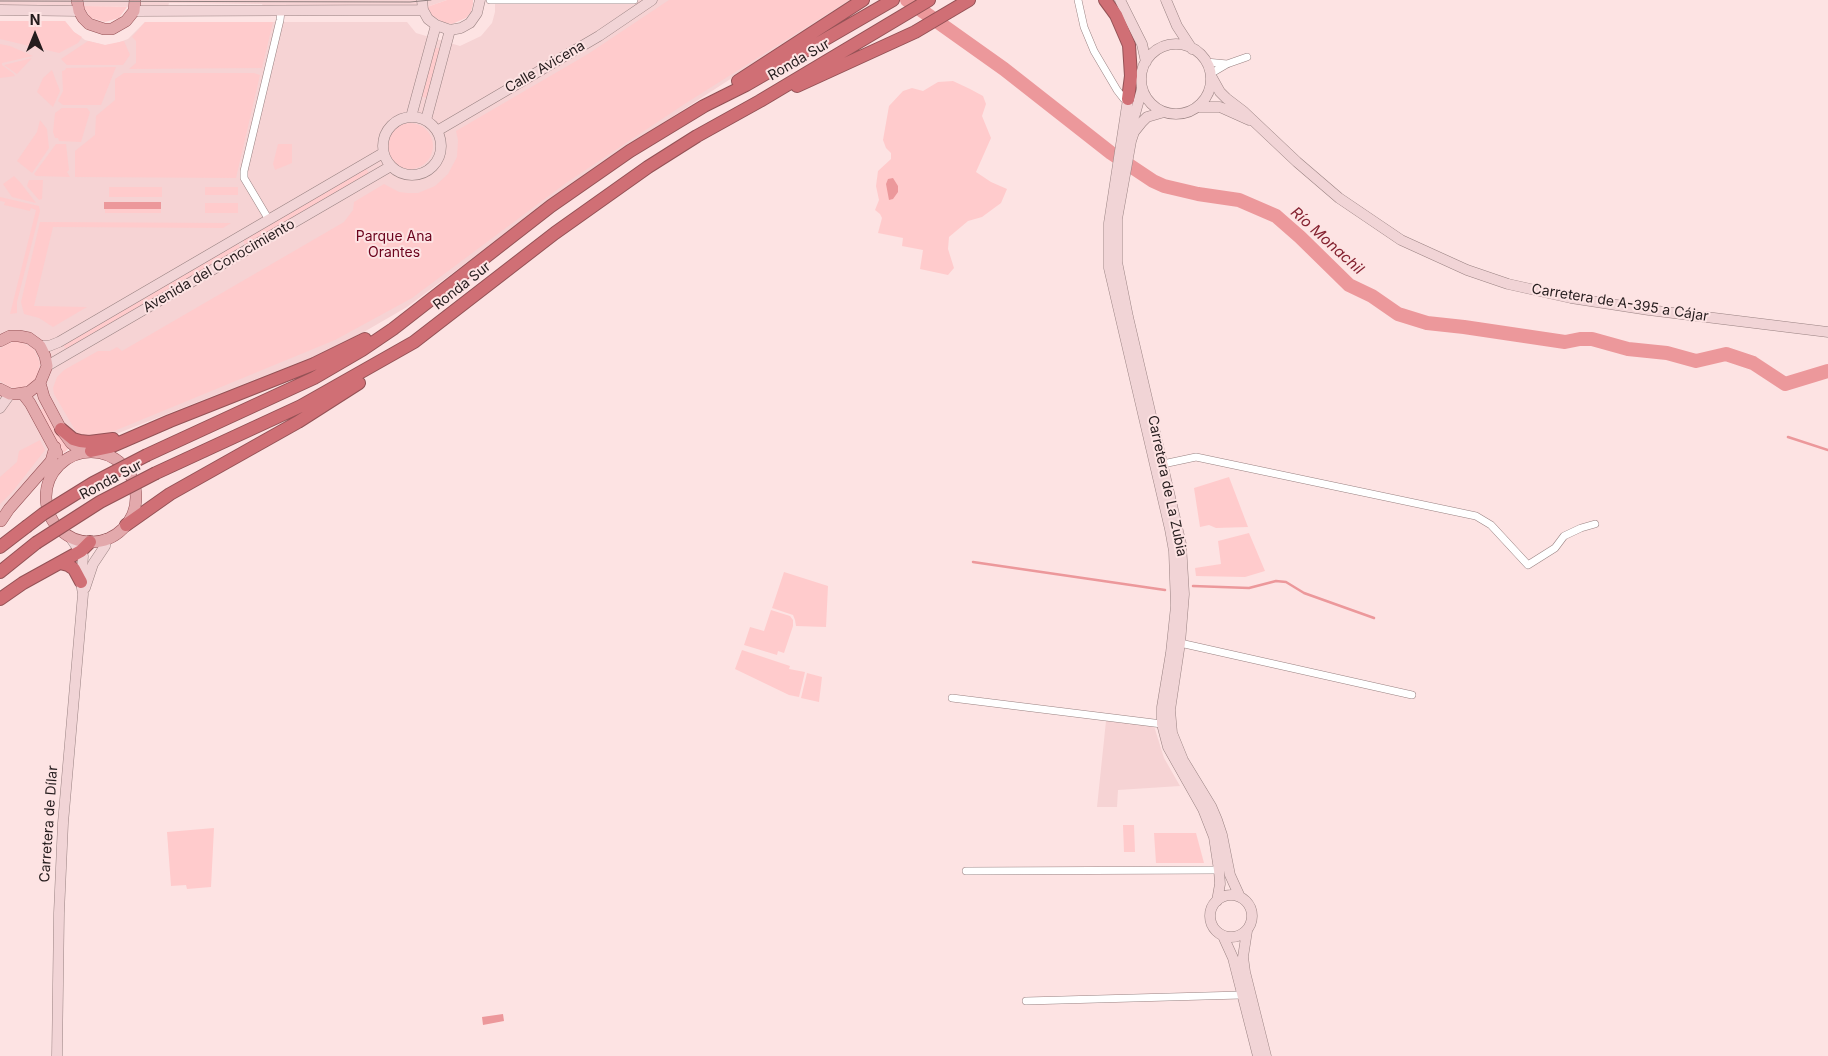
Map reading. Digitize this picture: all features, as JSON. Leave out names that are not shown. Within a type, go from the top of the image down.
[{"type":"highway","points":[[704,106],[713,96],[863,0]]},
{"type":"highway","name":"Ronda Sur","points":[[0,547],[43,514],[93,482],[314,378],[362,350],[393,329],[551,206],[630,151],[704,106],[746,85],[893,0]]},
{"type":"highway","name":"Ronda Sur","points":[[0,572],[36,543],[100,502],[156,473],[301,406],[414,342],[600,199],[697,136],[760,101],[929,0]]},
{"type":"highway","points":[[760,101],[786,92],[915,32],[970,0]]},
{"type":"highway","points":[[1105,0],[1116,15],[1129,45],[1131,76],[1128,100]]},
{"type":"highway","points":[[86,452],[110,447],[314,364],[374,333],[393,329]]},
{"type":"highway","points":[[126,525],[170,494],[298,422],[403,354],[414,342]]},
{"type":"highway","points":[[62,429],[74,439],[89,442],[111,440],[135,431],[147,431]]},
{"type":"highway","points":[[0,599],[85,546]]},
{"type":"highway","points":[[60,563],[74,569],[82,588]]},
{"type":"main road","points":[[78,6],[89,24],[104,29],[120,26],[126,21],[134,5]]},
{"type":"main road","points":[[0,340],[10,336],[29,338],[40,346],[47,366],[40,383],[35,388],[23,394],[5,391]]},
{"type":"main road","points":[[40,383],[44,397],[71,443],[86,452],[111,456],[123,465],[132,477],[136,489],[135,506],[132,515],[126,525],[106,539],[85,546],[55,524],[48,509],[46,493],[50,478]]},
{"type":"main road","points":[[23,394],[55,447],[58,466]]},
{"type":"main road","points":[[1,521],[9,509],[52,461],[55,447]]},
{"type":"main road","points":[[1,521],[50,478],[58,466],[68,458],[86,452]]},
{"type":"street","points":[[134,5],[281,11],[423,5],[428,19],[436,25],[450,30],[461,28],[470,23],[477,13],[480,0]]},
{"type":"street","points":[[490,0],[634,0]]},
{"type":"street","name":"Calle Avicena","points":[[437,131],[599,36],[652,0]]},
{"type":"street","points":[[1078,0],[1084,27],[1094,51],[1117,90],[1124,99],[1128,100]]},
{"type":"street","points":[[1120,0],[1142,44],[1146,62]]},
{"type":"street","points":[[1166,0],[1176,26],[1192,49]]},
{"type":"street","points":[[0,10],[78,6]]},
{"type":"street","points":[[269,220],[244,178],[244,171],[281,11]]},
{"type":"street","points":[[411,117],[436,25]]},
{"type":"street","points":[[426,120],[450,30]]},
{"type":"street","points":[[1179,45],[1192,49],[1200,54],[1206,62],[1210,75],[1208,92],[1198,107],[1182,114],[1164,112],[1150,103],[1142,89],[1141,74],[1146,62],[1154,53],[1165,46],[1179,45]]},
{"type":"street","points":[[1210,75],[1227,64],[1247,57]]},
{"type":"street","points":[[1206,62],[1227,64]]},
{"type":"street","name":"Carretera de A-395 a Cájar","points":[[1210,75],[1220,92],[1243,111],[1315,179],[1366,218],[1401,240],[1467,270],[1508,284],[1581,300],[1828,332]]},
{"type":"street","name":"Carretera de La Zubia","points":[[1124,149],[1142,89]]},
{"type":"street","name":"Carretera de La Zubia","points":[[1128,100],[1117,219],[1117,262],[1128,317],[1178,528],[1184,568],[1184,602],[1180,643],[1171,701],[1172,734],[1183,760],[1217,820],[1230,874],[1240,897]]},
{"type":"street","name":"Carretera de A-395 a Cájar","points":[[1198,107],[1220,107],[1253,122]]},
{"type":"street","name":"Carretera de La Zubia","points":[[1124,149],[1142,122],[1147,118],[1164,112]]},
{"type":"street","points":[[411,117],[426,120],[437,131],[440,140],[440,151],[436,162],[430,169],[421,173],[412,175],[395,170],[383,153],[382,147],[388,129],[398,120],[411,117]]},
{"type":"street","name":"Avenida del Conocimiento","points":[[40,346],[49,346],[59,342],[383,153]]},
{"type":"street","name":"Avenida del Conocimiento","points":[[47,366],[391,166]]},
{"type":"street","name":"Carretera de La Zubia","points":[[1121,171],[1109,223],[1110,268],[1170,529],[1175,566],[1177,595],[1175,626],[1163,695],[1162,724],[1168,747],[1203,809],[1216,845],[1220,884],[1217,901]]},
{"type":"street","points":[[0,408],[5,391]]},
{"type":"street","points":[[1163,464],[1196,457],[1476,516],[1492,525],[1528,565],[1555,548],[1564,536],[1595,524]]},
{"type":"street","name":"Carretera de Dílar","points":[[82,588],[92,564],[105,546],[106,539]]},
{"type":"street","name":"Carretera de Dílar","points":[[57,1056],[59,913],[63,823],[85,546]]},
{"type":"street","points":[[1180,643],[1412,694]]},
{"type":"street","points":[[952,698],[1162,724]]},
{"type":"street","points":[[966,871],[1219,870]]},
{"type":"street","points":[[1247,931],[1236,937],[1223,936],[1217,932],[1210,920],[1212,906],[1228,895],[1240,897],[1250,906],[1253,919],[1247,931],[1243,957],[1244,972],[1266,1056]]},
{"type":"street","points":[[1223,936],[1233,958],[1258,1056]]},
{"type":"street","points":[[1026,1001],[1241,995]]},
{"type":"shaded area","points":[[0,0],[447,0],[427,7],[263,7],[262,4],[169,3],[168,7],[0,6]]},
{"type":"shaded area","points":[[495,0],[852,0],[592,169],[407,307],[338,347],[111,436],[78,440],[52,453],[0,515],[0,21],[65,21],[74,32],[85,40],[105,45],[128,39],[145,22],[407,22],[416,33],[460,46],[481,36],[492,23],[495,12]]},
{"type":"shaded area","points":[[893,178],[898,186],[898,192],[893,199],[889,200],[886,184],[888,179]]},
{"type":"shaded area","points":[[104,202],[161,202],[161,209],[104,209]]},
{"type":"shaded area","points":[[1106,721],[1154,726],[1164,758],[1180,786],[1118,790],[1117,807],[1097,807]]},
{"type":"shaded area","points":[[503,1014],[504,1021],[483,1025],[482,1017]]},
{"type":"green space","points":[[447,0],[473,0],[471,12],[466,18],[452,24],[444,23],[431,15],[427,7]]},
{"type":"green space","name":"Parque Ana Orantes","points":[[669,0],[849,0],[683,105],[566,183],[412,298],[335,340],[107,434],[78,435],[54,394],[53,388],[57,377],[64,370],[98,351],[110,351],[117,347],[122,351],[344,222],[353,210],[354,202],[384,184],[399,192],[408,193],[418,193],[435,186],[448,174],[457,157],[458,140],[456,131],[588,54]]},
{"type":"green space","points":[[83,6],[127,7],[119,18],[105,22],[91,18]]},
{"type":"green space","points":[[0,21],[65,21],[74,32],[82,37],[78,43],[59,53],[0,39]]},
{"type":"green space","points":[[145,22],[273,22],[262,68],[129,69],[136,63],[136,41],[132,37]]},
{"type":"green space","points":[[88,41],[105,45],[124,41],[130,55],[123,65],[67,65],[61,59]]},
{"type":"green space","points":[[0,44],[10,46],[33,56],[2,63],[15,76],[0,78]]},
{"type":"green space","points":[[433,47],[441,49],[427,98],[419,96]]},
{"type":"green space","points":[[32,58],[17,74],[4,65]]},
{"type":"green space","points":[[116,67],[101,105],[63,105],[58,101],[63,91],[62,71],[66,68]]},
{"type":"green space","points":[[52,70],[60,91],[53,107],[37,92],[43,78]]},
{"type":"green space","points":[[124,73],[254,73],[260,75],[236,178],[75,177],[75,151],[95,135],[96,116],[115,100],[115,79]]},
{"type":"green space","points":[[953,81],[983,96],[986,104],[982,116],[991,138],[976,172],[991,182],[1007,189],[1001,203],[982,217],[968,221],[949,237],[948,249],[954,268],[948,275],[920,269],[923,250],[902,246],[903,238],[878,233],[882,218],[875,210],[879,200],[876,186],[878,171],[891,159],[891,153],[886,148],[883,140],[889,106],[903,91],[912,88],[923,91],[938,82]]},
{"type":"green space","points":[[62,108],[87,108],[90,112],[81,142],[59,141],[58,138],[55,138],[53,132],[55,113]]},
{"type":"green space","points":[[40,120],[47,129],[49,148],[32,173],[17,161],[37,132]]},
{"type":"green space","points":[[405,123],[415,123],[427,129],[432,137],[432,155],[427,163],[419,168],[405,169],[397,166],[390,159],[387,151],[387,141],[390,133],[397,126]]},
{"type":"green space","points":[[56,144],[66,144],[69,170],[67,172],[70,177],[36,176],[34,174]]},
{"type":"green space","points":[[278,144],[292,144],[292,163],[275,170],[273,164]]},
{"type":"green space","points":[[365,167],[370,175],[246,246],[242,239]]},
{"type":"green space","points":[[14,176],[36,203],[12,197],[3,184]]},
{"type":"green space","points":[[29,180],[43,180],[42,199],[39,200],[27,186]]},
{"type":"green space","points":[[109,187],[162,187],[162,197],[109,197]]},
{"type":"green space","points":[[205,187],[238,187],[238,195],[205,195]]},
{"type":"green space","points":[[0,197],[39,206],[40,211],[17,302],[17,313],[10,314],[36,210],[31,208],[30,211],[4,205],[5,202],[0,201]]},
{"type":"green space","points":[[205,203],[238,203],[238,213],[205,213]]},
{"type":"green space","points":[[105,209],[161,209],[161,213],[105,213]]},
{"type":"green space","points":[[40,222],[231,223],[223,228],[53,227],[34,306],[87,307],[53,327],[39,318],[24,314],[21,302]]},
{"type":"green space","points":[[237,242],[241,249],[67,351],[63,344]]},
{"type":"green space","points":[[14,342],[21,342],[34,349],[40,363],[37,377],[24,387],[17,388],[9,387],[0,381],[0,349]]},
{"type":"green space","points":[[44,408],[68,449],[64,453],[39,411]]},
{"type":"green space","points":[[40,440],[45,450],[13,491],[0,504],[0,477],[17,462],[19,451]]},
{"type":"green space","points":[[1229,477],[1248,527],[1216,528],[1209,525],[1200,527],[1194,488]]},
{"type":"green space","points":[[1249,533],[1265,571],[1245,577],[1196,576],[1195,568],[1221,564],[1218,541]]},
{"type":"green space","points":[[784,572],[828,586],[826,627],[796,626],[793,615],[772,608]]},
{"type":"green space","points":[[771,610],[790,616],[793,620],[793,626],[784,653],[778,651],[777,655],[744,645],[750,627],[764,631]]},
{"type":"green space","points":[[742,650],[790,666],[789,669],[805,672],[799,697],[789,695],[735,669]]},
{"type":"green space","points":[[807,673],[822,677],[819,702],[801,698]]},
{"type":"green space","points":[[1123,825],[1134,825],[1135,852],[1124,852]]},
{"type":"green space","points":[[214,828],[211,887],[187,889],[186,885],[171,886],[167,832]]},
{"type":"green space","points":[[1154,833],[1196,833],[1204,863],[1156,863]]},
{"type":"waterway","name":"Río Monachil","points":[[907,0],[1004,69],[1111,153],[1153,181],[1164,186],[1198,194],[1239,200],[1276,216],[1349,285],[1372,296],[1398,314],[1427,323],[1565,342],[1592,339],[1628,349],[1667,353],[1696,361],[1726,354],[1753,363],[1785,384],[1828,371]]},
{"type":"waterway","points":[[1788,437],[1828,450]]},
{"type":"waterway","points":[[973,562],[1165,590]]},
{"type":"waterway","points":[[1193,586],[1249,588],[1276,581],[1286,582],[1304,593],[1374,618]]},
{"type":"tram line","points":[[0,1],[410,2],[431,0]]}]
